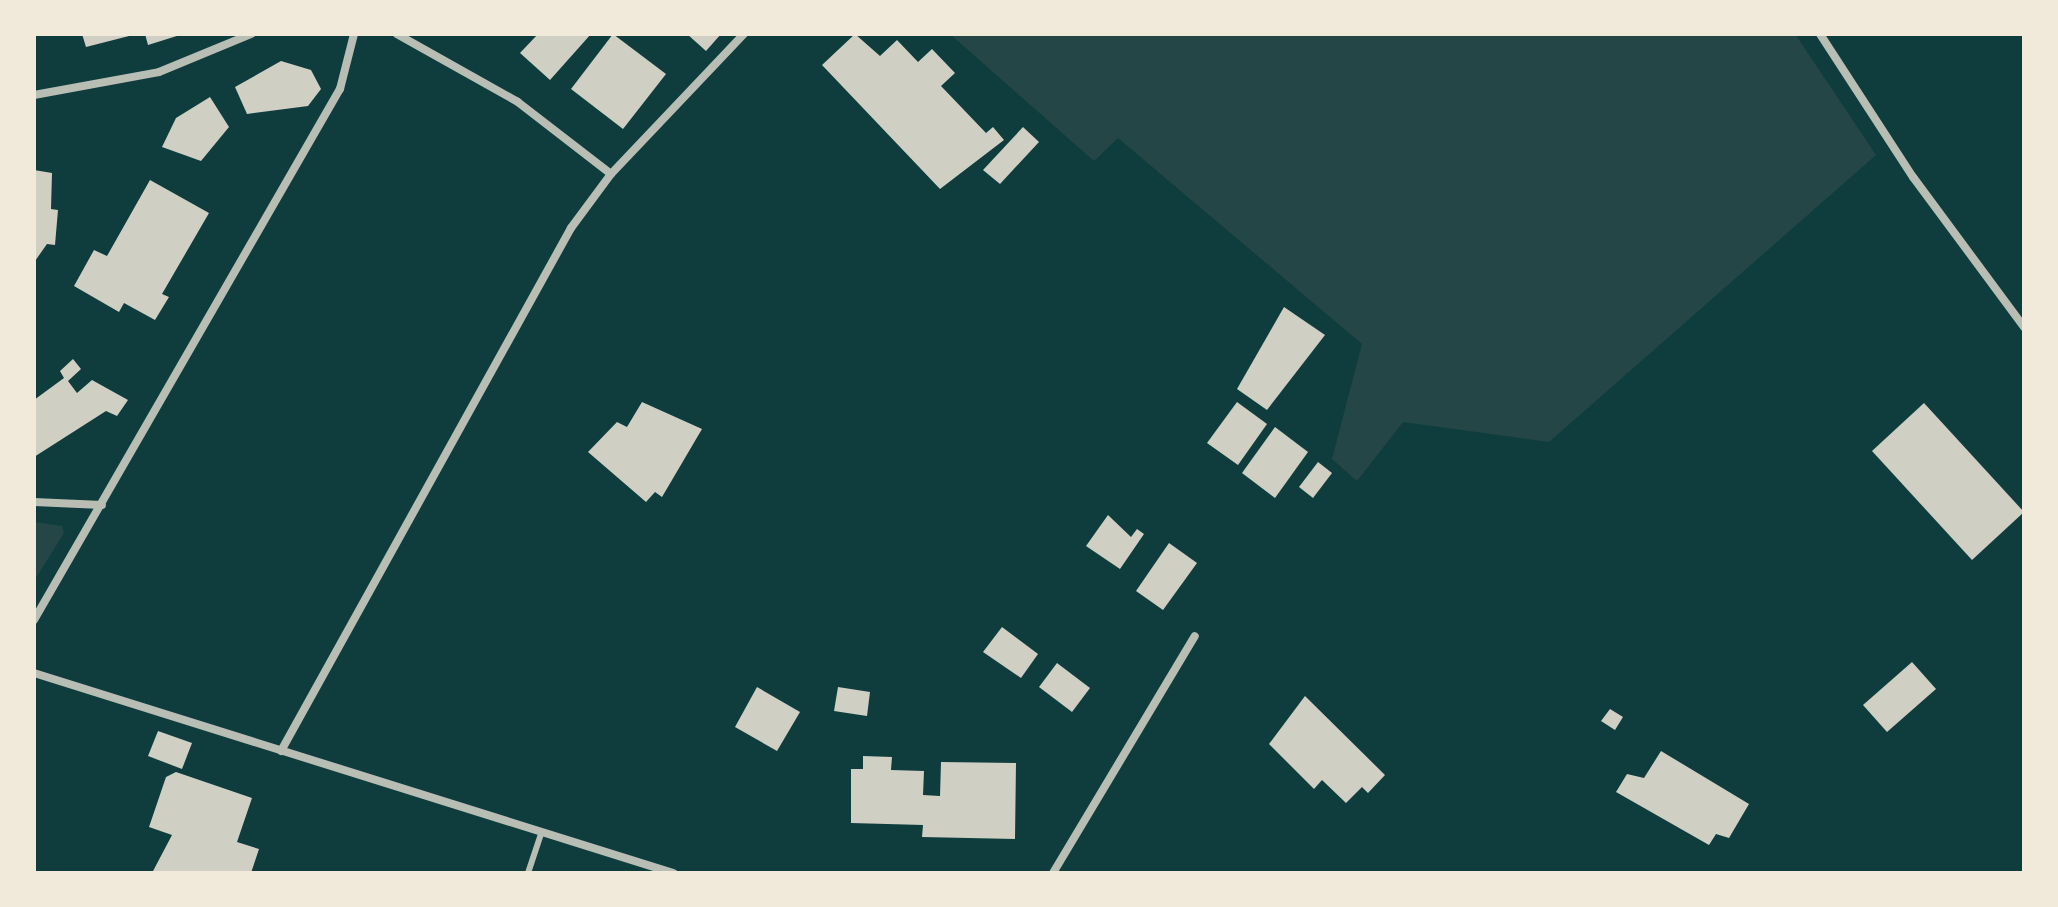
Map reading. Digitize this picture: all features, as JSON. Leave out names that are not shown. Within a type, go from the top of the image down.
[{"type":"street","points":[[34,95],[125,82],[251,34]]},
{"type":"street","points":[[34,620],[340,89],[354,34]]},
{"type":"street","points":[[397,34],[537,114],[611,174]]},
{"type":"street","points":[[281,751],[571,228],[611,174],[744,34]]},
{"type":"street","points":[[1820,34],[1896,154],[2024,327]]},
{"type":"street","points":[[34,502],[102,505]]},
{"type":"street","points":[[1053,873],[1195,636]]},
{"type":"street","points":[[34,673],[673,873]]},
{"type":"lane","points":[[528,873],[541,834]]},
{"type":"shaded area","points":[[950,34],[1795,34],[1876,155],[1549,442],[1403,422],[1357,481],[1332,459],[1362,344],[1118,138],[1094,161]]},
{"type":"shaded area","points":[[34,522],[62,526],[64,533],[34,581]]},
{"type":"building","points":[[82,34],[132,34],[133,35],[86,47]]},
{"type":"building","points":[[145,34],[180,34],[180,35],[148,45]]},
{"type":"building","points":[[538,34],[591,34],[550,80],[520,53]]},
{"type":"building","points":[[613,34],[666,74],[623,129],[571,89]]},
{"type":"building","points":[[687,34],[721,34],[706,51]]},
{"type":"building","points":[[855,34],[880,56],[897,40],[918,62],[932,49],[955,73],[941,86],[986,133],[993,127],[1004,140],[940,189],[822,65]]},
{"type":"building","points":[[281,61],[311,70],[321,89],[308,106],[247,114],[235,87]]},
{"type":"building","points":[[210,97],[229,127],[201,161],[162,147],[176,118]]},
{"type":"building","points":[[1023,127],[1039,142],[1000,184],[983,170]]},
{"type":"building","points":[[34,170],[52,173],[51,209],[58,210],[55,245],[47,244],[35,261]]},
{"type":"building","points":[[150,180],[209,213],[162,294],[169,297],[155,320],[124,303],[119,312],[74,286],[94,250],[107,256]]},
{"type":"building","points":[[1284,307],[1325,335],[1267,410],[1237,389]]},
{"type":"building","points":[[73,359],[81,369],[68,381],[77,393],[92,380],[128,400],[117,416],[106,411],[34,457],[34,400],[64,378],[60,371]]},
{"type":"building","points":[[642,402],[702,429],[662,497],[655,492],[646,502],[588,452],[617,422],[627,427]]},
{"type":"building","points":[[1237,402],[1267,424],[1238,465],[1207,443]]},
{"type":"building","points":[[1924,403],[2024,512],[1972,560],[1872,451]]},
{"type":"building","points":[[1275,427],[1308,452],[1275,498],[1242,473]]},
{"type":"building","points":[[1318,462],[1332,473],[1313,498],[1299,487]]},
{"type":"building","points":[[1108,515],[1131,537],[1137,529],[1144,534],[1120,569],[1086,546]]},
{"type":"building","points":[[1169,543],[1197,563],[1163,610],[1136,591]]},
{"type":"building","points":[[1002,627],[1038,654],[1021,678],[983,652]]},
{"type":"building","points":[[1912,662],[1936,689],[1887,732],[1863,705]]},
{"type":"building","points":[[1057,663],[1090,688],[1072,712],[1039,687]]},
{"type":"building","points":[[757,687],[800,712],[777,751],[735,727]]},
{"type":"building","points":[[838,687],[870,692],[867,716],[834,711]]},
{"type":"building","points":[[1305,696],[1385,775],[1368,793],[1362,787],[1346,803],[1322,780],[1314,789],[1269,744]]},
{"type":"building","points":[[1610,709],[1623,717],[1615,730],[1601,721]]},
{"type":"building","points":[[158,731],[192,743],[182,769],[148,756]]},
{"type":"building","points":[[1661,751],[1749,804],[1729,838],[1716,834],[1709,845],[1616,792],[1627,774],[1644,778]]},
{"type":"building","points":[[863,756],[892,757],[891,770],[924,771],[923,795],[940,796],[941,762],[1016,763],[1015,839],[922,837],[923,825],[851,823],[851,769],[863,769]]},
{"type":"building","points":[[176,772],[252,798],[237,842],[259,849],[251,873],[152,873],[172,835],[149,827],[166,777]]}]
